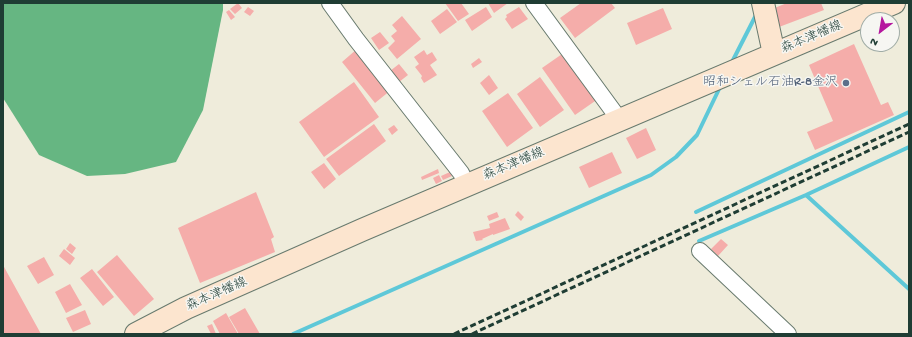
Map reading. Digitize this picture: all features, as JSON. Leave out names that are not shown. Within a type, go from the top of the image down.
[{"type":"main road","name":"森本津幡線","points":[[136,334],[193,305],[467,185],[894,3]]},
{"type":"main road","points":[[764,8],[774,54]]},
{"type":"street","points":[[330,3],[356,40],[461,173],[467,185]]},
{"type":"street","points":[[534,3],[619,120]]},
{"type":"street","points":[[700,251],[788,334]]},
{"type":"green space","points":[[3,3],[223,3],[223,10],[203,110],[176,162],[125,174],[87,176],[39,155],[3,98]]},
{"type":"building","points":[[238,3],[242,8],[235,14],[230,9]]},
{"type":"building","points":[[445,3],[461,3],[469,14],[458,21]]},
{"type":"building","points":[[488,3],[508,3],[494,13]]},
{"type":"building","points":[[581,3],[611,3],[615,8],[575,38],[560,18]]},
{"type":"building","points":[[787,3],[821,3],[824,10],[779,27],[772,9]]},
{"type":"building","points":[[248,7],[254,11],[250,16],[244,12]]},
{"type":"building","points":[[486,7],[492,17],[472,31],[465,20]]},
{"type":"building","points":[[519,7],[528,19],[512,29],[505,19],[507,17],[506,15]]},
{"type":"building","points":[[663,8],[672,29],[636,45],[627,23]]},
{"type":"building","points":[[447,9],[457,22],[440,34],[431,21]]},
{"type":"building","points":[[229,10],[235,17],[231,20],[226,12]]},
{"type":"building","points":[[402,16],[421,39],[397,59],[388,48],[395,41],[391,36],[397,31],[392,25]]},
{"type":"building","points":[[380,32],[389,43],[379,50],[371,38]]},
{"type":"building","name":"昭和シェル石油R-8金沢","points":[[854,44],[881,105],[888,102],[894,115],[815,150],[807,132],[833,121],[809,65]]},
{"type":"building","points":[[357,49],[391,90],[375,103],[342,62]]},
{"type":"building","points":[[424,50],[427,55],[432,52],[437,60],[430,65],[437,75],[424,83],[421,78],[422,76],[415,67],[419,64],[414,57]]},
{"type":"building","points":[[565,52],[598,99],[575,115],[542,68]]},
{"type":"building","points":[[479,58],[482,62],[473,68],[471,64]]},
{"type":"building","points":[[399,64],[408,75],[399,82],[390,71]]},
{"type":"building","points":[[489,75],[498,88],[489,95],[480,83]]},
{"type":"building","points":[[540,77],[564,110],[540,127],[517,94]]},
{"type":"building","points":[[354,82],[379,117],[324,157],[299,122]]},
{"type":"building","points":[[508,93],[533,128],[507,147],[482,111]]},
{"type":"building","points":[[374,124],[386,141],[339,176],[326,159]]},
{"type":"building","points":[[394,125],[398,130],[392,135],[388,129]]},
{"type":"building","points":[[646,128],[656,150],[637,159],[626,138]]},
{"type":"building","points":[[612,152],[622,173],[589,188],[579,167]]},
{"type":"building","points":[[324,163],[336,179],[324,189],[311,172]]},
{"type":"building","points":[[438,169],[439,173],[422,180],[421,177]]},
{"type":"building","points":[[450,172],[452,176],[443,180],[441,176]]},
{"type":"building","points":[[439,175],[442,181],[436,184],[433,178]]},
{"type":"building","points":[[256,192],[274,237],[271,239],[275,252],[200,283],[178,228]]},
{"type":"building","points":[[518,211],[524,217],[521,221],[515,215]]},
{"type":"building","points":[[497,212],[499,217],[489,221],[487,216]]},
{"type":"building","points":[[505,218],[510,229],[493,234],[482,239],[483,240],[476,241],[473,232],[490,228],[489,224]]},
{"type":"building","points":[[721,239],[728,245],[718,256],[711,249]]},
{"type":"building","points":[[70,243],[76,248],[72,254],[66,249]]},
{"type":"building","points":[[64,249],[75,258],[70,265],[59,256]]},
{"type":"building","points":[[117,255],[154,299],[134,316],[97,272]]},
{"type":"building","points":[[44,257],[54,275],[38,284],[27,266]]},
{"type":"building","points":[[3,265],[41,334],[3,334]]},
{"type":"building","points":[[92,269],[114,297],[103,306],[80,278]]},
{"type":"building","points":[[70,284],[82,305],[66,313],[55,292]]},
{"type":"building","points":[[245,308],[260,334],[239,334],[229,317]]},
{"type":"building","points":[[85,310],[91,324],[73,332],[66,318]]},
{"type":"building","points":[[226,313],[238,334],[220,334],[213,321]]},
{"type":"building","points":[[212,324],[216,334],[211,334],[207,326]]},
{"type":"waterway","points":[[731,64],[757,13]]},
{"type":"waterway","points":[[293,334],[651,175],[676,157],[697,135],[721,85]]},
{"type":"waterway","points":[[696,212],[909,112]]},
{"type":"waterway","points":[[699,241],[806,195],[909,147]]},
{"type":"waterway","points":[[806,195],[909,289]]},
{"type":"railway","points":[[454,334],[909,124]]},
{"type":"railway","points":[[472,334],[909,132]]},
{"type":"place","name":"昭和シェル石油R-8金沢","points":[[846,83]]}]
